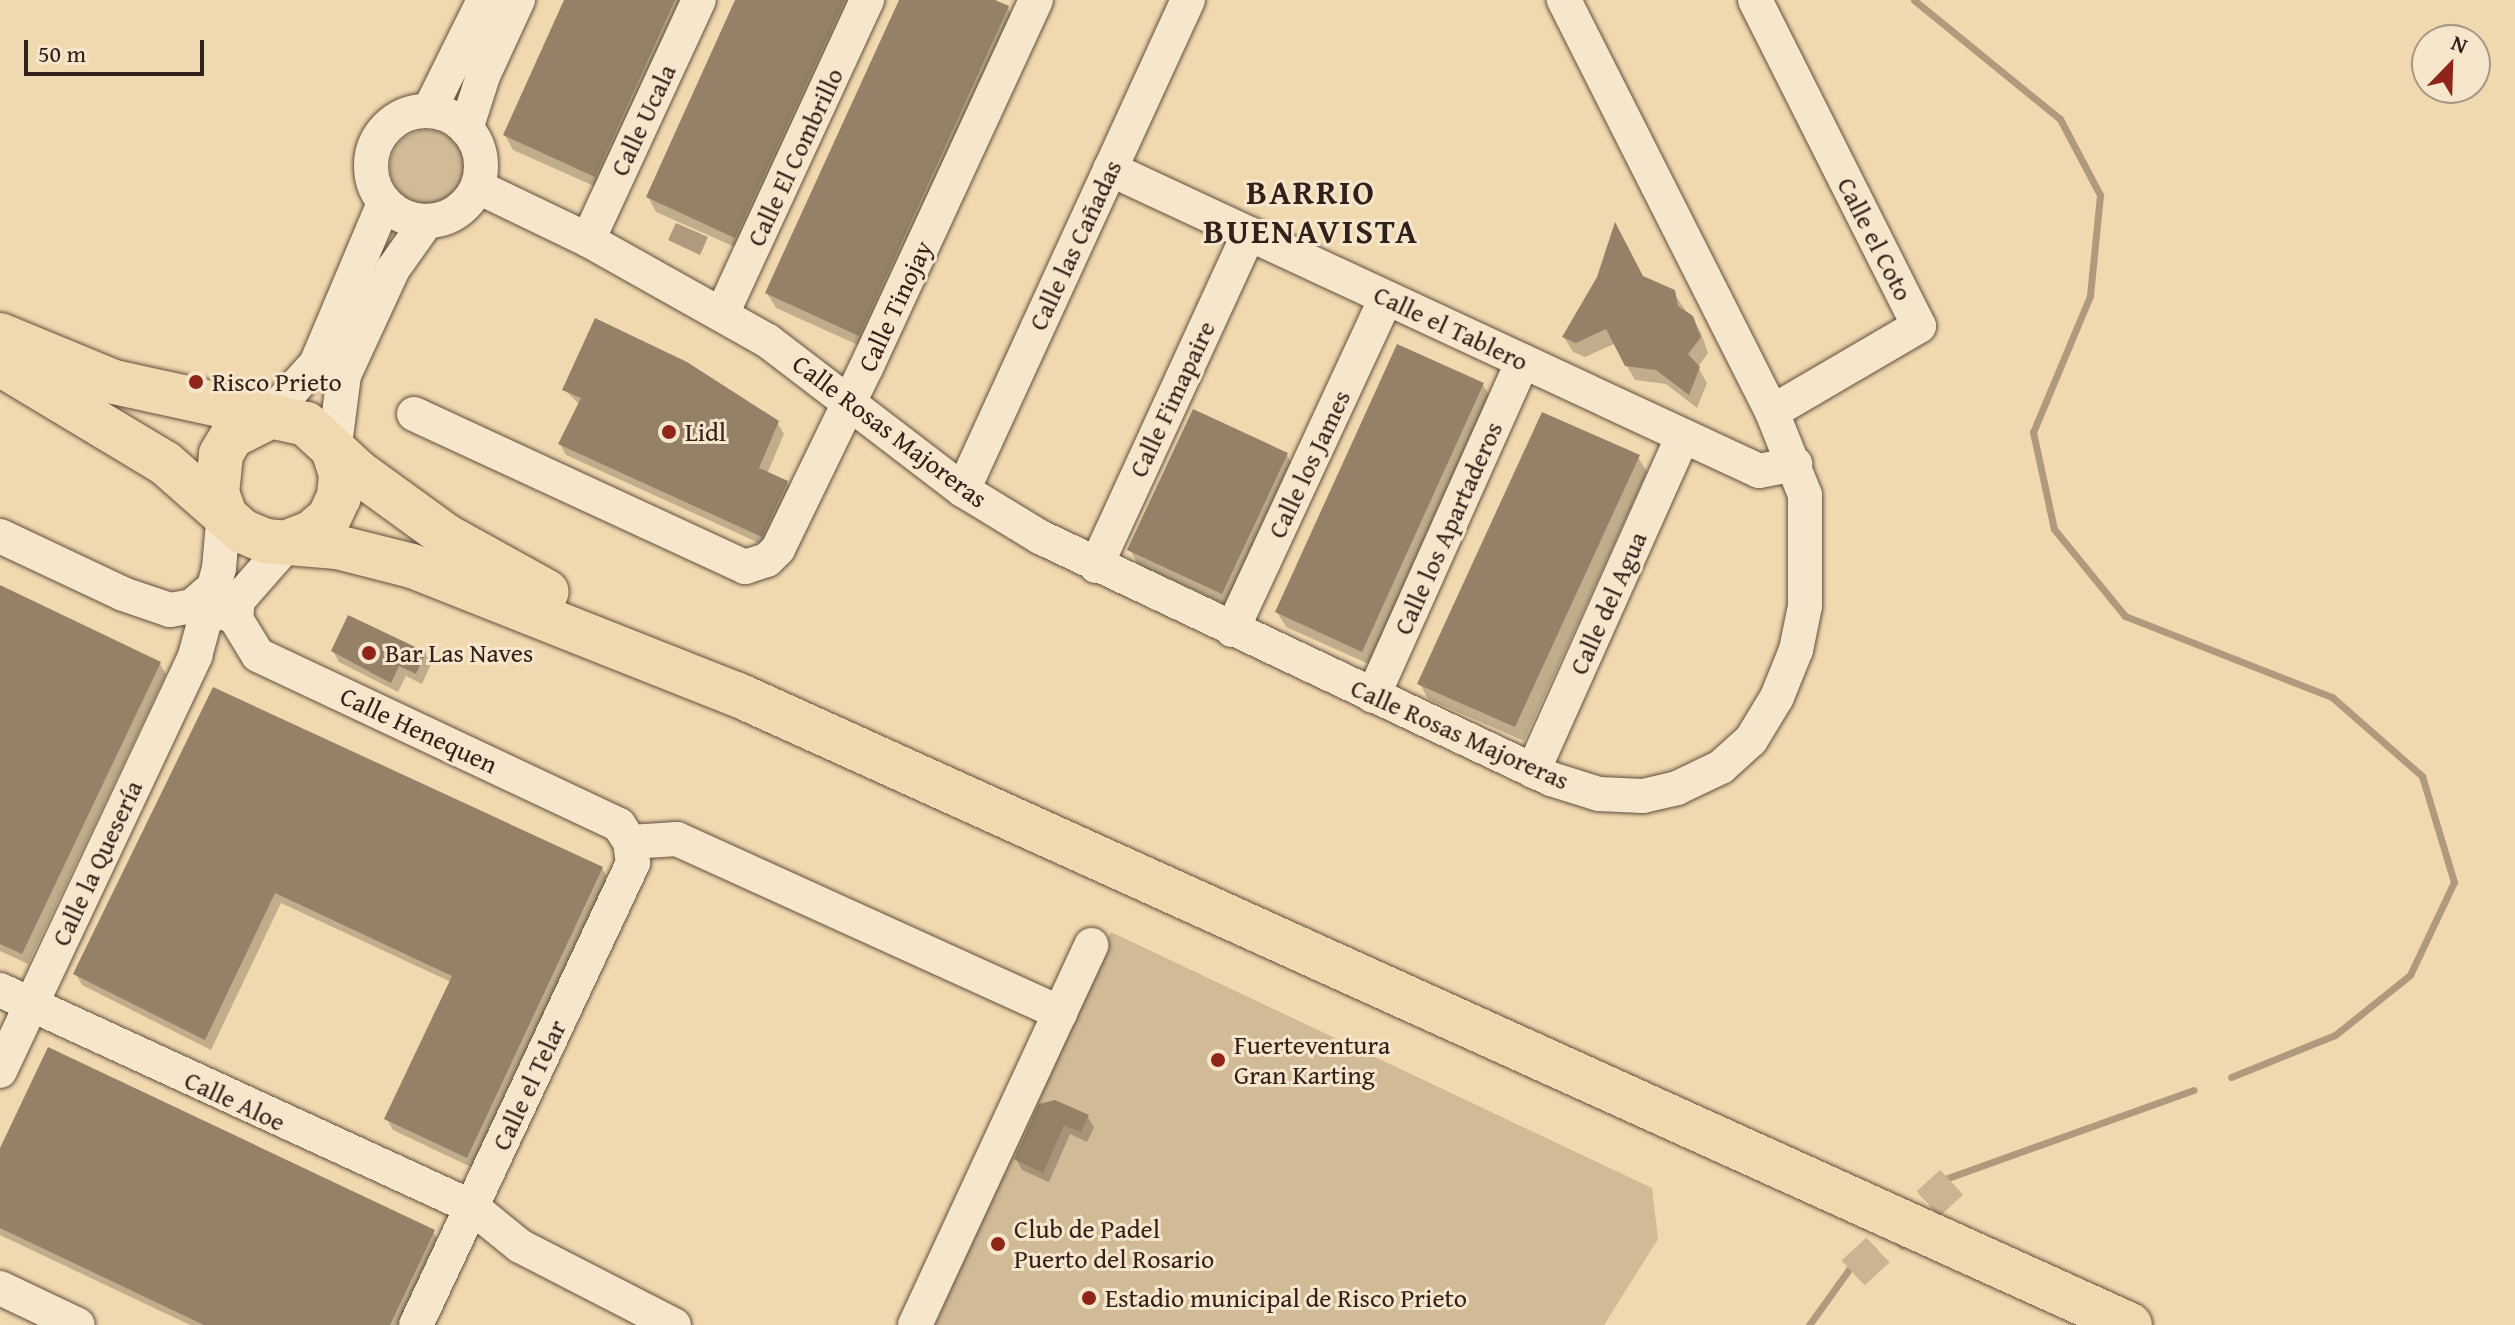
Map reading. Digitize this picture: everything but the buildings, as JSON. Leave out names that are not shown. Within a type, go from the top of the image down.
[{"type":"main road","points":[[0,335],[114,382],[267,418],[306,424],[334,452],[446,536],[736,694]]},
{"type":"main road","points":[[0,364],[165,463],[242,531],[265,541],[290,541],[412,566],[736,694],[2130,1325]]},
{"type":"main road","points":[[224,512],[217,493],[221,454],[232,436],[267,418]]},
{"type":"main road","points":[[290,541],[311,533],[329,518],[339,497],[341,474],[334,452]]},
{"type":"street","points":[[429,111],[484,0]]},
{"type":"street","points":[[466,129],[483,76],[518,0]]},
{"type":"street","name":"Calle Ucala","points":[[588,240],[699,0]]},
{"type":"street","name":"Calle El Combrillo","points":[[722,314],[867,0]]},
{"type":"street","name":"Calle Tinojay","points":[[414,414],[745,567],[767,560],[778,549],[1036,0]]},
{"type":"street","name":"Calle las Cañadas","points":[[963,490],[1188,0]]},
{"type":"street","name":"Calle Rosas Majoreras","points":[[478,187],[588,240],[722,314],[848,399],[963,490],[1096,566],[1533,771],[1599,794],[1643,796],[1677,788],[1721,767],[1751,740],[1796,650],[1805,606],[1805,495],[1772,412],[1564,0]]},
{"type":"street","name":"Calle el Coto","points":[[1755,0],[1919,326],[1772,412]]},
{"type":"street","points":[[429,111],[466,129],[480,159],[478,187],[455,213],[427,221],[411,219],[384,203],[372,178],[372,151],[394,121],[429,111]]},
{"type":"street","name":"Calle el Tablero","points":[[1110,169],[1759,471],[1795,464]]},
{"type":"street","points":[[267,418],[316,364],[384,203]]},
{"type":"street","points":[[334,452],[344,375],[393,269],[427,221]]},
{"type":"street","name":"Calle Fimapaire","points":[[1096,566],[1249,233]]},
{"type":"street","name":"Calle los James","points":[[1232,630],[1386,298]]},
{"type":"street","name":"Calle los Apartaderos","points":[[1373,696],[1523,361]]},
{"type":"street","name":"Calle del Agua","points":[[1533,771],[1683,436]]},
{"type":"street","name":"Calle la Quesería","points":[[224,512],[226,592]]},
{"type":"street","points":[[0,536],[123,594],[170,610],[192,606],[226,592]]},
{"type":"street","name":"Calle la Quesería","points":[[0,1071],[226,592],[290,541]]},
{"type":"street","name":"Calle Henequen","points":[[226,592],[240,628],[258,655],[619,825],[630,842]]},
{"type":"street","points":[[630,842],[677,839],[1060,1013]]},
{"type":"street","name":"Calle el Telar","points":[[416,1325],[633,863],[630,842]]},
{"type":"street","points":[[915,1325],[1091,945]]},
{"type":"street","name":"Calle Aloe","points":[[0,990],[472,1207],[520,1246],[674,1325]]},
{"type":"street","points":[[0,1288],[78,1325]]},
{"type":"shaded area","points":[[427,130],[448,136],[458,146],[464,167],[458,188],[448,198],[427,204],[406,198],[396,188],[390,167],[396,146],[406,136]]},
{"type":"shaded area","points":[[676,223],[708,237],[700,255],[668,240]]},
{"type":"shaded area","name":"Fuerteventura Gran Karting","points":[[1111,932],[1652,1188],[1658,1239],[1604,1325],[935,1325]]},
{"type":"waterway","points":[[1914,0],[2060,119],[2100,195],[2090,296],[2033,432],[2054,529],[2125,616],[2332,697],[2422,776],[2454,882],[2410,975],[2335,1035],[2231,1077]]},
{"type":"waterway","points":[[1945,1179],[2194,1090]]},
{"type":"waterway","points":[[1809,1325],[1850,1268]]},
{"type":"tunnel","points":[[1853,1273],[1952,1182]]},
{"type":"place","name":"Risco Prieto","points":[[196,382]]},
{"type":"place","name":"Lidl","points":[[669,432]]},
{"type":"place","name":"Bar Las Naves","points":[[369,653]]},
{"type":"place","name":"Fuerteventura Gran Karting","points":[[1218,1060]]},
{"type":"place","name":"Club de Padel Puerto del Rosario","points":[[998,1244]]},
{"type":"place","name":"Estadio municipal de Risco Prieto","points":[[1089,1298]]},
{"type":"district","name":"BARRIO BUENAVISTA","points":[[1311,210]]}]
